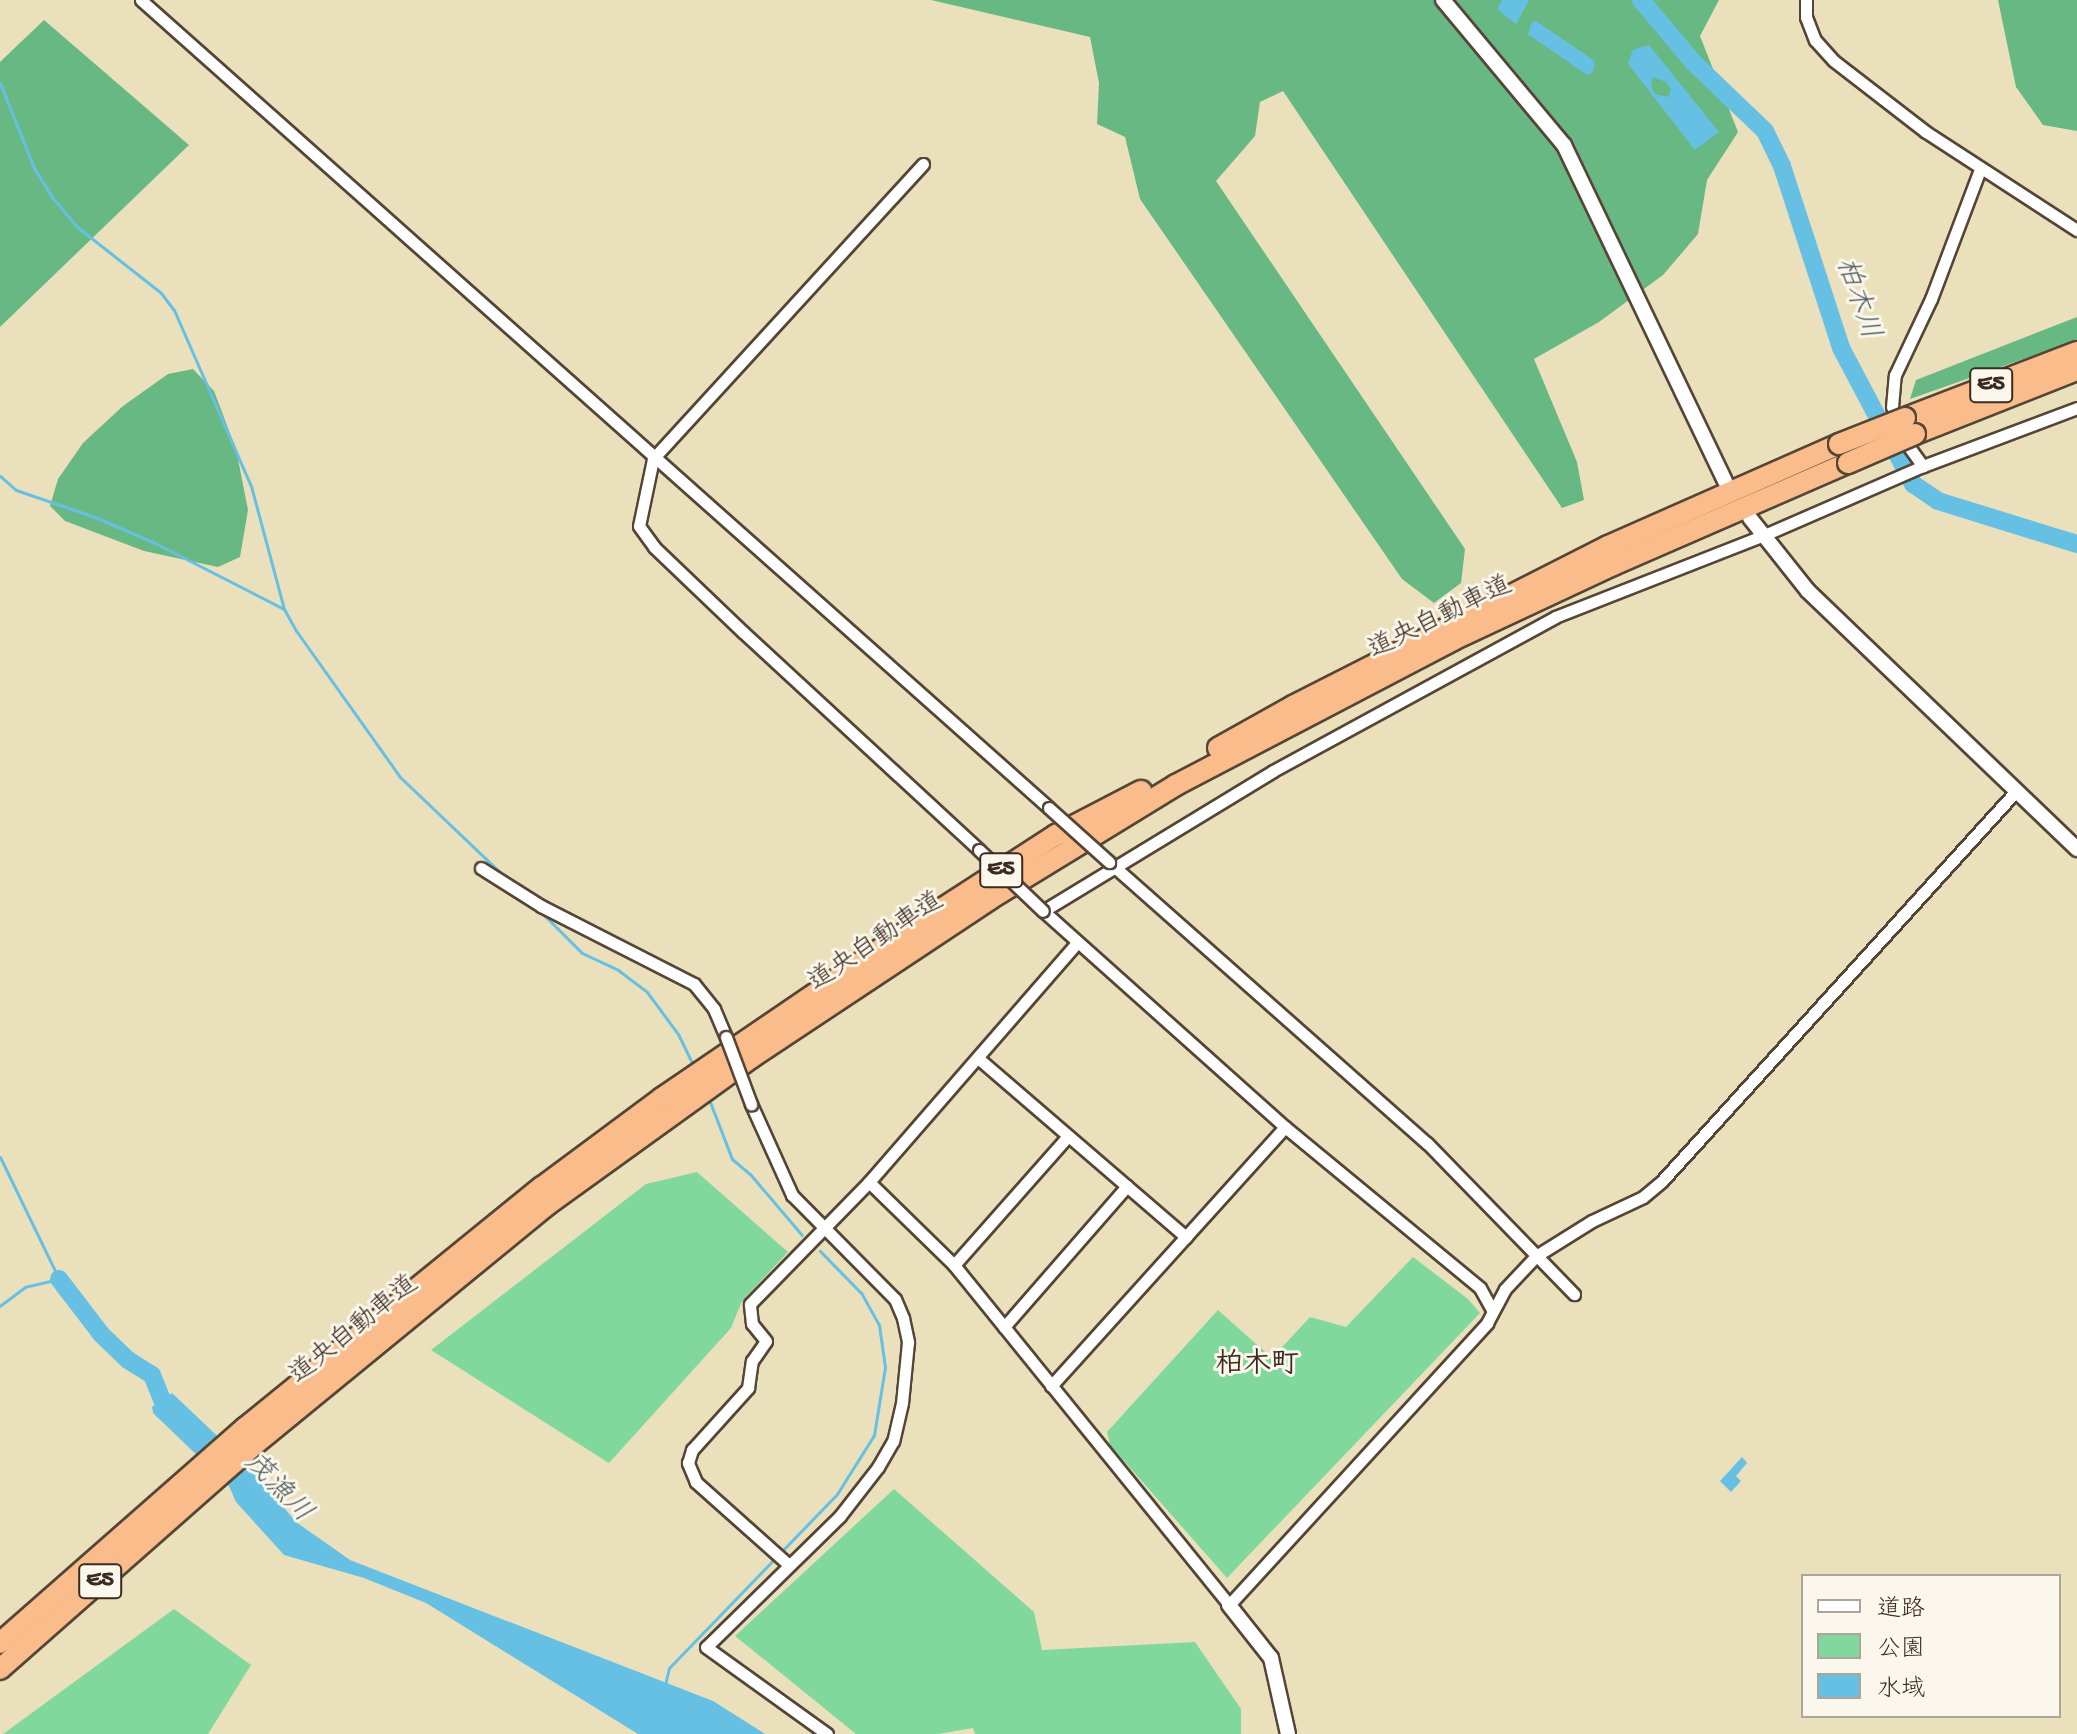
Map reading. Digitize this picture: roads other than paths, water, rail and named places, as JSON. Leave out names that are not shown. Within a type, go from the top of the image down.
[{"type":"highway","name":"道央自動車道","points":[[0,1643],[194,1485],[542,1187],[662,1098],[815,992],[1056,835],[1293,706],[1608,546],[1844,453],[2077,352]]},
{"type":"highway","name":"道央自動車道","points":[[1905,427],[2077,370]]},
{"type":"highway","name":"道央自動車道","points":[[0,1669],[194,1485]]},
{"type":"street","points":[[141,0],[653,459],[1427,1143],[1574,1294]]},
{"type":"street","points":[[1443,0],[1564,145],[1725,481]]},
{"type":"street","points":[[1806,0],[1806,17],[1815,40],[1834,61],[1902,115],[2077,230]]},
{"type":"street","points":[[923,164],[653,459],[639,526],[654,547],[1077,943],[1285,1127],[1480,1288],[1492,1310]]},
{"type":"street","points":[[1923,466],[1905,427],[1895,375],[1931,299],[1980,169]]},
{"type":"street","points":[[1043,911],[1111,864],[1273,771],[1555,617],[1762,536],[1923,466],[2077,408]]},
{"type":"street","points":[[1750,518],[1818,601],[2077,849]]},
{"type":"street","points":[[1229,1605],[1487,1323],[1505,1289],[1536,1256],[1592,1221],[1643,1197],[1662,1181],[2017,790]]},
{"type":"street","points":[[481,868],[541,906],[694,984],[714,1009],[767,1147],[792,1195],[895,1299],[903,1318],[908,1342],[906,1371],[893,1441],[878,1467],[840,1516],[781,1558],[706,1647],[827,1734]]},
{"type":"street","points":[[781,1558],[696,1482],[688,1463],[692,1450],[748,1388],[752,1361],[766,1341],[752,1324],[750,1304],[869,1182],[1077,943]]},
{"type":"street","points":[[979,1059],[1186,1237]]},
{"type":"street","points":[[1051,1386],[1285,1127]]},
{"type":"street","points":[[954,1265],[1068,1136]]},
{"type":"street","points":[[869,1182],[954,1265],[1271,1658],[1288,1734]]},
{"type":"street","points":[[1004,1327],[1127,1186]]},
{"type":"water","points":[[1502,0],[1529,0],[1516,24],[1497,9]]},
{"type":"water","points":[[1536,21],[1593,60],[1592,73],[1587,75],[1528,34],[1532,22]]},
{"type":"water","points":[[1649,45],[1719,132],[1695,150],[1628,64],[1633,50]],"holes":[[[1653,77],[1666,82],[1671,90],[1668,97],[1655,94],[1651,86]]]},
{"type":"water","points":[[172,1393],[251,1468],[296,1522],[350,1560],[713,1701],[765,1734],[638,1734],[426,1603],[364,1578],[284,1555],[236,1502],[229,1486],[153,1413],[152,1407]]},
{"type":"water","points":[[1742,1457],[1747,1463],[1736,1476],[1741,1481],[1731,1492],[1720,1481]]},
{"type":"waterway","name":"柏木川","points":[[1641,0],[1694,63],[1765,131],[1782,166],[1841,348],[1913,484],[1938,501],[2077,544]]},
{"type":"waterway","points":[[0,83],[34,168],[52,197],[76,226],[161,293],[174,310],[251,486],[284,609],[297,632],[400,777],[504,876]]},
{"type":"waterway","points":[[0,476],[16,490],[95,517],[155,543],[284,609]]},
{"type":"waterway","points":[[541,912],[582,953],[618,970],[647,992],[678,1034],[692,1063]]},
{"type":"waterway","points":[[710,1102],[732,1159],[750,1174],[802,1235]]},
{"type":"waterway","points":[[0,1157],[59,1279],[25,1287],[0,1306]]},
{"type":"waterway","points":[[665,1685],[669,1668],[837,1494],[874,1435],[885,1367],[879,1325],[861,1293],[820,1251]]},
{"type":"waterway","name":"茂漁川","points":[[59,1279],[101,1334],[128,1360],[152,1375],[164,1404],[176,1419]]},
{"type":"district","name":"柏木町","points":[[1257,1366]]}]
